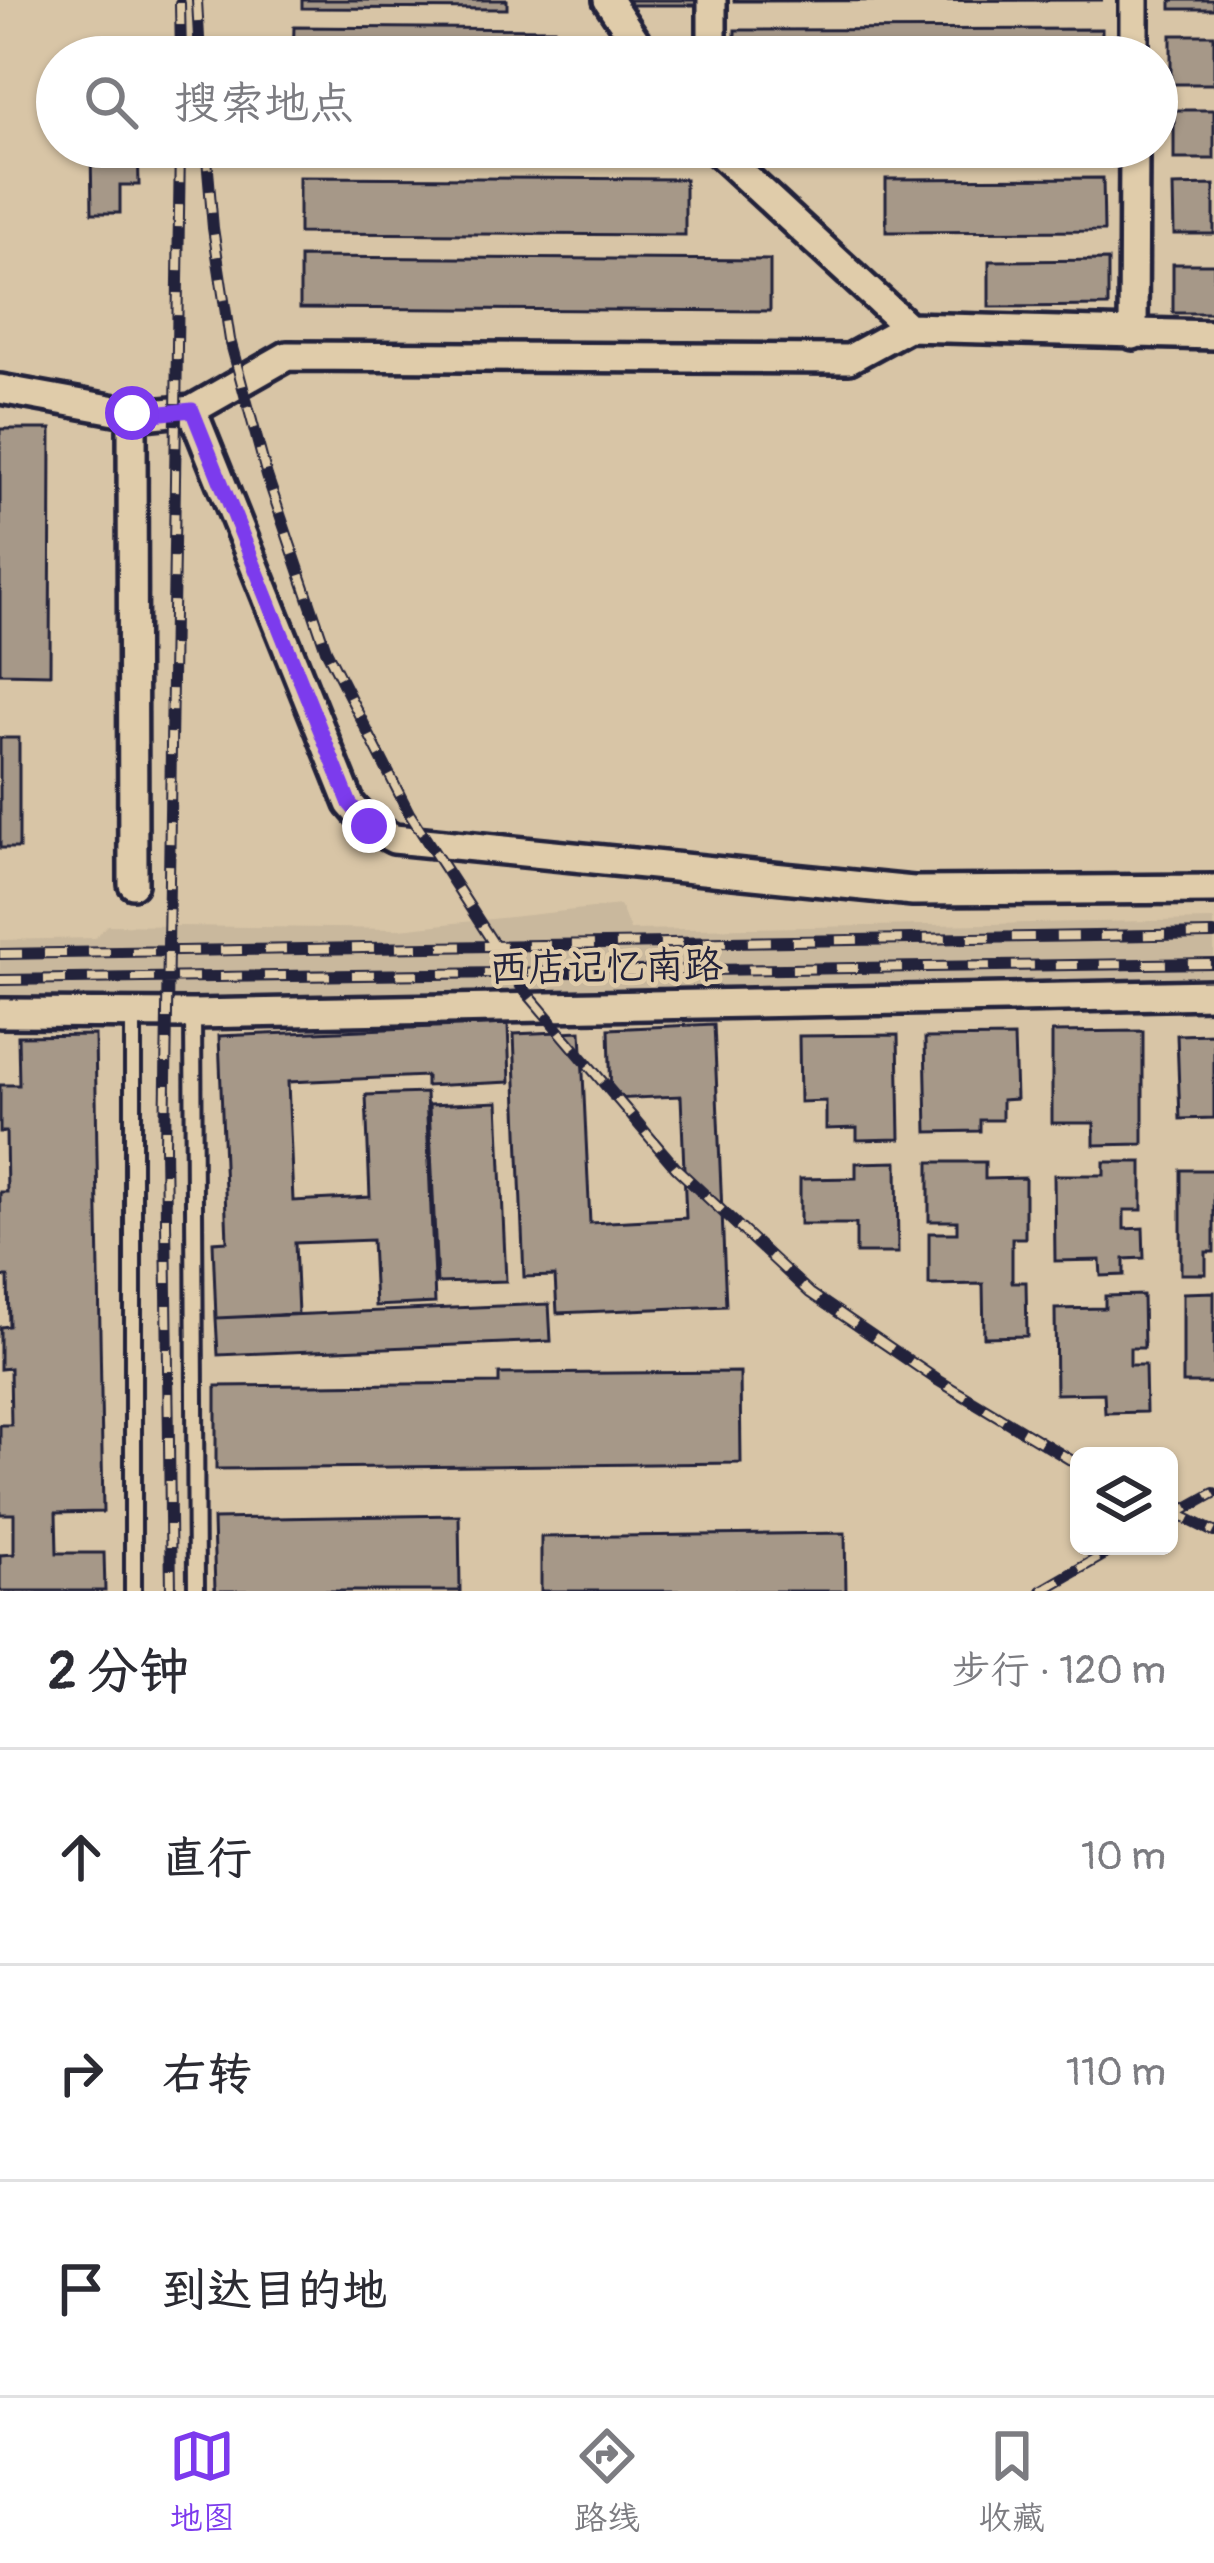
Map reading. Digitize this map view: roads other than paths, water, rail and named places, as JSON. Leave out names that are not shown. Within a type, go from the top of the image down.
[{"type":"street","points":[[608,0],[632,36]]},
{"type":"street","points":[[712,0],[712,36]]},
{"type":"street","points":[[1134,0],[1134,36]]},
{"type":"street","points":[[736,168],[908,327]]},
{"type":"street","points":[[1133,335],[1134,168]]},
{"type":"street","points":[[0,389],[143,415],[192,410],[287,356],[849,359],[908,327],[1214,335]]},
{"type":"street","points":[[192,410],[350,804],[369,826],[394,839],[913,891],[1214,889]]},
{"type":"street","points":[[132,413],[133,884]]},
{"type":"street","name":"西店记忆南路","points":[[0,1013],[193,1014],[1214,994]]},
{"type":"lane","points":[[133,1014],[133,1591]]},
{"type":"lane","points":[[193,1014],[196,1591]]},
{"type":"railway","points":[[197,0],[199,36]]},
{"type":"railway","points":[[180,3],[181,36]]},
{"type":"railway","points":[[171,1591],[165,1146],[180,168]]},
{"type":"railway","points":[[208,168],[230,340],[267,476],[326,650],[409,813],[521,986],[676,1168],[810,1293],[936,1379],[1070,1460]]},
{"type":"railway","points":[[0,954],[1214,934]]},
{"type":"railway","points":[[0,980],[1214,963]]},
{"type":"railway","points":[[1178,1513],[1214,1493]]},
{"type":"railway","points":[[1178,1514],[1214,1532]]},
{"type":"railway","points":[[1041,1591],[1103,1555]]}]
